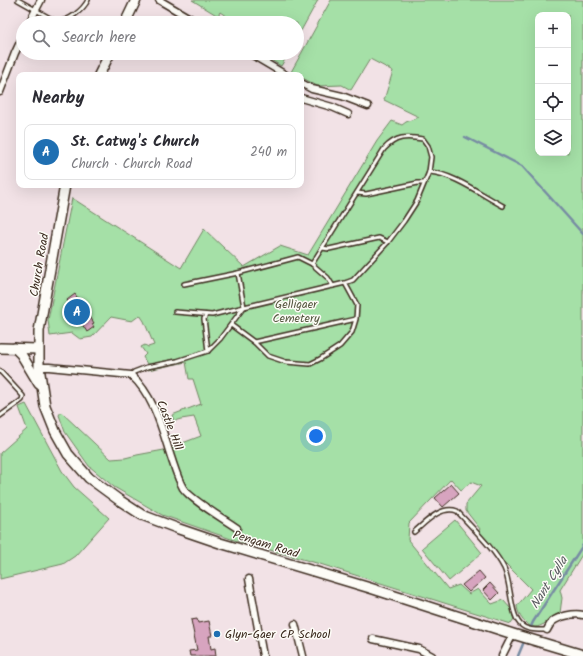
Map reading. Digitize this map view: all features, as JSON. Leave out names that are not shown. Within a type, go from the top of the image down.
[{"type":"main road","points":[[128,16],[136,0]]},
{"type":"main road","points":[[100,72],[106,60]]},
{"type":"main road","name":"Church Road","points":[[38,349],[64,188]]},
{"type":"main road","points":[[0,348],[38,349]]},
{"type":"main road","points":[[15,348],[22,354],[41,386]]},
{"type":"main road","name":"Pengam Road","points":[[38,349],[41,386],[45,406],[55,431],[68,454],[89,478],[142,515],[220,543],[370,588],[583,655]]},
{"type":"street","points":[[33,16],[41,0]]},
{"type":"street","points":[[159,0],[186,16]]},
{"type":"street","points":[[0,92],[16,49]]},
{"type":"street","points":[[261,60],[281,72]]},
{"type":"street","points":[[304,85],[312,89],[342,96],[368,106]]},
{"type":"street","points":[[304,100],[332,107],[348,114]]},
{"type":"street","points":[[39,367],[131,375]]},
{"type":"street","name":"Castle Hill","points":[[131,375],[137,380],[151,402],[159,420],[177,476],[184,489],[197,501],[237,528]]},
{"type":"street","points":[[249,579],[263,656]]},
{"type":"street","points":[[546,630],[551,622],[558,618],[576,614],[583,615]]},
{"type":"street","points":[[295,624],[303,656]]},
{"type":"street","points":[[502,656],[513,634]]},
{"type":"street","points":[[373,639],[419,649],[432,656]]},
{"type":"lane","points":[[18,0],[46,16]]},
{"type":"lane","points":[[72,16],[83,8],[88,0]]},
{"type":"lane","points":[[175,312],[212,315],[346,283],[353,280],[388,242],[417,201],[429,172],[431,156],[428,146],[423,139],[405,137],[395,139],[384,149],[312,264]]},
{"type":"lane","points":[[429,172],[438,172],[503,206]]},
{"type":"lane","points":[[357,192],[366,194],[424,183]]},
{"type":"lane","points":[[322,248],[329,249],[379,238],[388,242]]},
{"type":"lane","points":[[184,284],[238,273],[298,257],[312,264],[328,278],[333,286]]},
{"type":"lane","points":[[131,375],[134,372],[147,367],[177,361],[208,351],[220,339],[244,307],[238,273]]},
{"type":"lane","points":[[231,325],[254,342],[268,356],[286,362],[310,364],[340,346],[352,332],[356,319],[357,305],[346,283]]},
{"type":"lane","points":[[206,315],[204,319],[208,351]]},
{"type":"lane","points":[[254,342],[356,319]]},
{"type":"lane","points":[[0,370],[23,396],[22,400],[0,416]]},
{"type":"lane","points":[[414,532],[439,512],[450,509],[457,511],[494,553],[505,569],[515,613],[520,624],[535,630],[546,630]]},
{"type":"green space","points":[[192,0],[318,0],[304,25],[304,16],[226,16],[220,12],[218,16]]},
{"type":"green space","name":"Gelligaer Cemetery","points":[[331,0],[583,0],[583,553],[560,590],[562,598],[560,613],[550,618],[543,625],[533,627],[522,619],[517,606],[531,589],[502,560],[478,532],[480,529],[466,511],[466,504],[481,486],[471,482],[461,490],[451,479],[409,523],[408,540],[448,589],[459,585],[469,594],[478,589],[492,604],[503,600],[511,609],[514,620],[511,624],[320,564],[234,540],[162,515],[114,487],[89,466],[65,432],[59,415],[61,412],[111,459],[125,458],[164,450],[201,436],[194,417],[174,421],[172,415],[201,404],[193,379],[189,379],[186,362],[148,370],[147,364],[143,357],[146,354],[141,347],[145,345],[148,347],[154,345],[140,315],[132,321],[111,317],[92,337],[80,339],[72,333],[50,336],[48,320],[72,198],[181,268],[204,229],[244,267],[280,246],[308,255],[377,141],[392,121],[402,125],[419,117],[384,100],[393,71],[370,59],[351,90],[342,85],[317,86],[304,79],[304,72],[291,72],[298,60],[304,60],[304,49]]},
{"type":"green space","points":[[271,60],[285,60],[281,66]]},
{"type":"green space","points":[[26,404],[62,471],[74,487],[109,518],[75,556],[63,564],[0,579],[0,453],[27,429],[19,407]]},
{"type":"green space","points":[[455,520],[482,553],[449,581],[422,548]]},
{"type":"building","points":[[75,294],[87,319],[90,317],[94,323],[92,324],[94,327],[87,332],[75,313],[72,315],[70,312],[73,309],[67,300]]},
{"type":"building","points":[[451,484],[459,493],[443,507],[435,498]]},
{"type":"building","points":[[479,571],[485,578],[469,592],[462,585]]},
{"type":"building","points":[[490,583],[499,593],[492,600],[483,590]]},
{"type":"building","points":[[197,619],[198,623],[209,621],[212,636],[209,636],[211,649],[215,648],[216,656],[190,656],[189,651],[197,650],[191,620]]},
{"type":"waterway","points":[[465,137],[522,166],[583,234]]},
{"type":"waterway","name":"Nant Cylla","points":[[530,629],[583,545]]},
{"type":"waterway","name":"Nant Cylla","points":[[518,656],[523,644]]},
{"type":"place","name":"St. Catwg's Church","points":[[77,312]]},
{"type":"place","name":"Glyn-Gaer CP School","points":[[217,634]]}]
